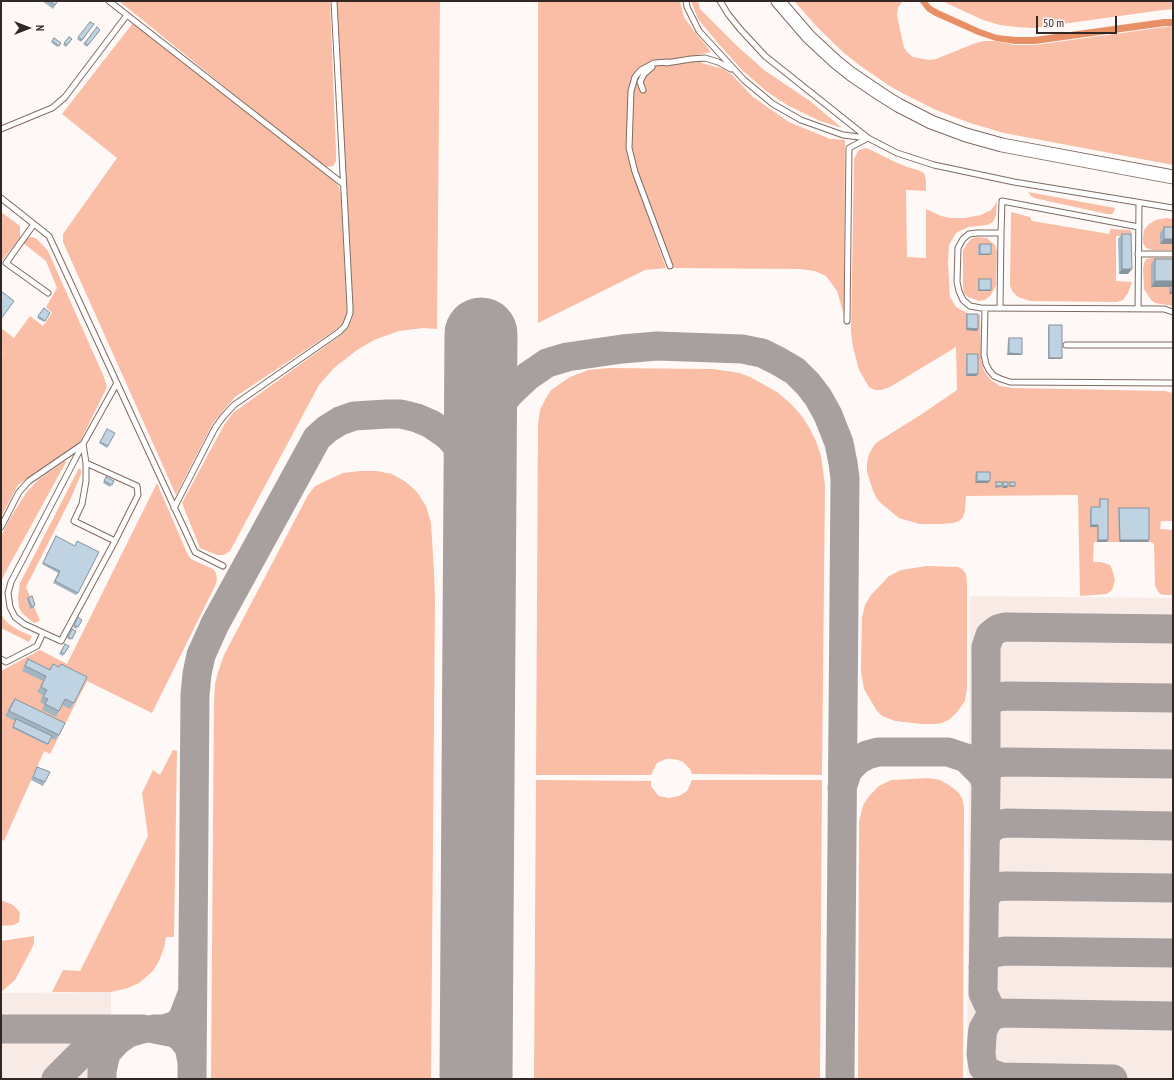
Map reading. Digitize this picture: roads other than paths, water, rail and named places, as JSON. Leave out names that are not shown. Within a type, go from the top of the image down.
[{"type":"street","points":[[778,1],[809,37],[851,74],[898,105],[931,122],[966,135],[1002,145],[1173,177]]},
{"type":"lane","points":[[109,1],[343,184]]},
{"type":"lane","points":[[174,508],[215,428],[223,417],[234,405],[339,332],[345,326],[350,313],[334,1]]},
{"type":"lane","points":[[686,1],[687,7],[699,31],[744,80],[773,104],[801,120],[844,135],[868,138]]},
{"type":"lane","points":[[720,1],[740,29],[765,56],[868,138],[897,153],[934,165],[1014,182],[1173,208]]},
{"type":"lane","points":[[2,128],[48,110],[65,97],[128,16]]},
{"type":"lane","points":[[670,266],[635,172],[630,148],[631,91],[635,77],[641,70],[654,64],[706,58],[736,71]]},
{"type":"lane","points":[[643,90],[640,82],[644,74],[653,67],[668,62]]},
{"type":"lane","points":[[847,321],[849,148],[868,138]]},
{"type":"lane","points":[[1,198],[50,236],[195,552],[223,566]]},
{"type":"lane","points":[[1000,308],[1002,201],[1138,227]]},
{"type":"lane","points":[[1138,309],[1139,202]]},
{"type":"lane","points":[[34,224],[6,263],[48,293]]},
{"type":"lane","points":[[1001,233],[969,234],[963,239],[958,248],[957,282],[959,292],[963,300],[970,306],[985,308],[1164,309],[1173,312]]},
{"type":"lane","points":[[1138,254],[1173,254]]},
{"type":"lane","points":[[985,308],[984,355],[986,364],[994,376],[1001,379],[1010,382],[1173,383]]},
{"type":"lane","points":[[1066,345],[1173,345]]},
{"type":"lane","points":[[86,463],[137,486],[138,495],[61,642],[15,618],[10,607],[8,593],[11,582],[83,444],[117,383]]},
{"type":"lane","points":[[83,444],[86,463],[86,481],[82,504],[74,521],[115,541]]},
{"type":"lane","points":[[1,527],[20,492],[28,481],[83,444]]},
{"type":"lane","points":[[1,659],[6,662],[37,646],[43,633]]}]
